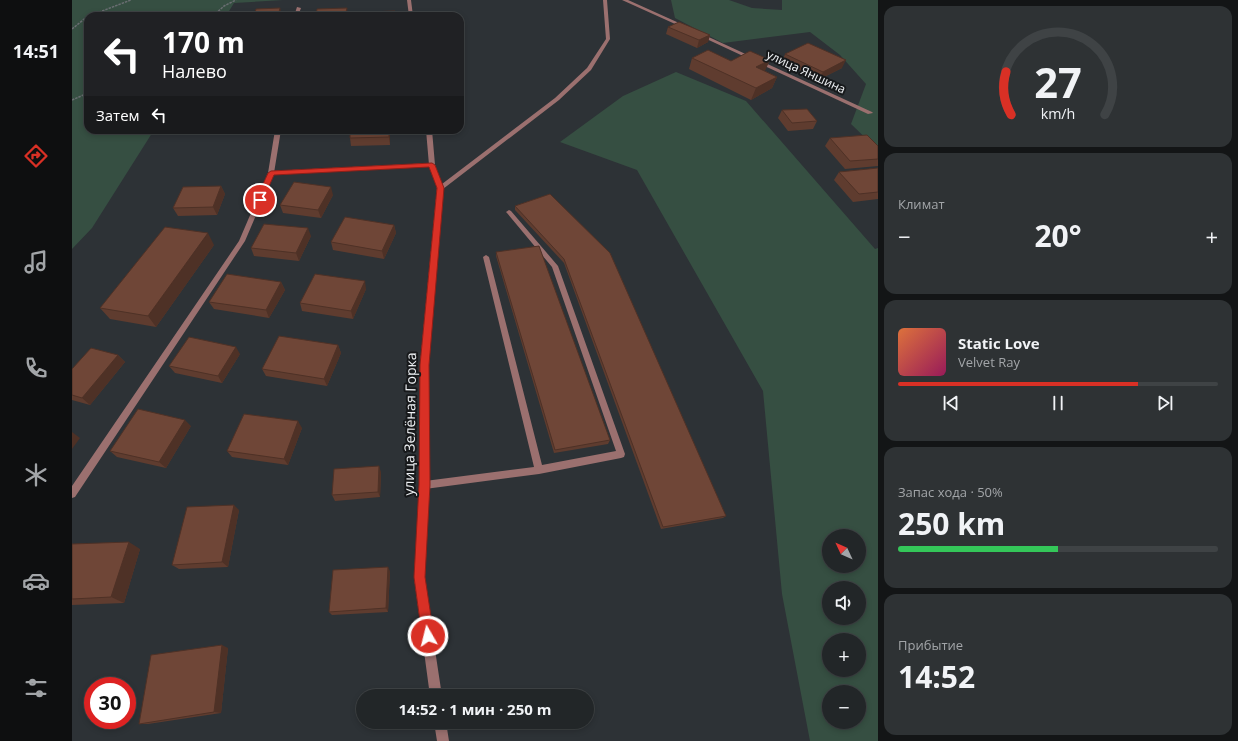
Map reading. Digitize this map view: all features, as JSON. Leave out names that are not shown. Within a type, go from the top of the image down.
[{"type":"street","points":[[408,0],[410,12]]},
{"type":"street","points":[[440,188],[557,99],[588,69],[608,39],[605,0]]},
{"type":"street","name":"улица Яншина","points":[[624,0],[870,113]]},
{"type":"street","points":[[298,12],[299,8]]},
{"type":"street","points":[[72,494],[242,241],[271,173],[277,134]]},
{"type":"street","name":"улица Зелёная Горка","points":[[429,134],[432,165],[440,188],[424,365],[424,485],[419,577],[435,689]]},
{"type":"street","points":[[271,173],[432,165]]},
{"type":"street","points":[[424,485],[539,470],[621,454],[555,266],[509,212]]},
{"type":"street","points":[[486,257],[539,470]]},
{"type":"street","points":[[441,729],[443,741]]},
{"type":"path","points":[[99,12],[131,0]]},
{"type":"path","points":[[217,12],[224,6],[236,0]]},
{"type":"path","points":[[72,29],[84,19]]},
{"type":"path","points":[[72,100],[84,95]]},
{"type":"green space","points":[[72,0],[283,0],[234,3],[228,12],[84,12],[84,134],[151,134],[92,228],[72,249]]},
{"type":"green space","points":[[671,0],[729,0],[752,8],[782,10],[782,0],[878,0],[878,150],[851,124],[866,84],[840,55],[810,32],[723,43],[675,18]]},
{"type":"green space","points":[[676,72],[746,101],[875,249],[878,248],[878,741],[810,741],[782,594],[763,391],[637,170],[560,142],[623,96]]},
{"type":"building","points":[[280,8],[279,12],[255,12],[256,9]]},
{"type":"building","points":[[347,8],[346,12],[317,12],[317,9]]},
{"type":"building","points":[[395,11],[395,12],[369,12]]},
{"type":"building","points":[[679,22],[710,35],[699,40],[668,27]]},
{"type":"building","points":[[808,43],[846,60],[823,72],[785,54]]},
{"type":"building","points":[[708,50],[731,61],[750,51],[770,60],[756,67],[777,77],[756,88],[692,58]]},
{"type":"building","points":[[807,109],[817,121],[792,123],[782,110]]},
{"type":"building","points":[[350,134],[389,134],[389,137],[350,138]]},
{"type":"building","points":[[867,135],[878,146],[878,159],[850,161],[830,138]]},
{"type":"building","points":[[878,168],[878,192],[859,194],[839,172]]},
{"type":"building","points":[[294,182],[331,187],[318,210],[280,205]]},
{"type":"building","points":[[221,186],[213,207],[173,208],[183,187]]},
{"type":"building","points":[[550,194],[610,253],[726,516],[663,527],[564,259],[515,206]]},
{"type":"building","points":[[345,217],[394,225],[382,251],[331,242]]},
{"type":"building","points":[[264,224],[308,228],[296,253],[251,248]]},
{"type":"building","points":[[165,227],[208,233],[148,316],[100,308]]},
{"type":"building","points":[[539,246],[610,440],[555,450],[496,252]]},
{"type":"building","points":[[227,274],[281,282],[266,310],[209,302]]},
{"type":"building","points":[[315,274],[365,281],[351,311],[300,303]]},
{"type":"building","points":[[279,336],[338,345],[324,379],[262,369]]},
{"type":"building","points":[[189,337],[236,347],[218,376],[169,366]]},
{"type":"building","points":[[91,348],[118,355],[82,398],[72,395],[72,369]]},
{"type":"building","points":[[138,409],[185,420],[159,462],[110,451]]},
{"type":"building","points":[[244,414],[298,421],[284,459],[227,451]]},
{"type":"building","points":[[379,466],[378,492],[332,495],[334,469]]},
{"type":"building","points":[[234,505],[222,562],[172,565],[187,507]]},
{"type":"building","points":[[129,542],[111,597],[72,599],[72,544]]},
{"type":"building","points":[[388,567],[386,608],[329,612],[333,570]]},
{"type":"building","points":[[222,645],[214,712],[139,724],[151,655]]},
{"type":"route","points":[[260,200],[271,173],[432,165],[440,188],[424,365],[424,485],[419,577],[428,636]]}]
